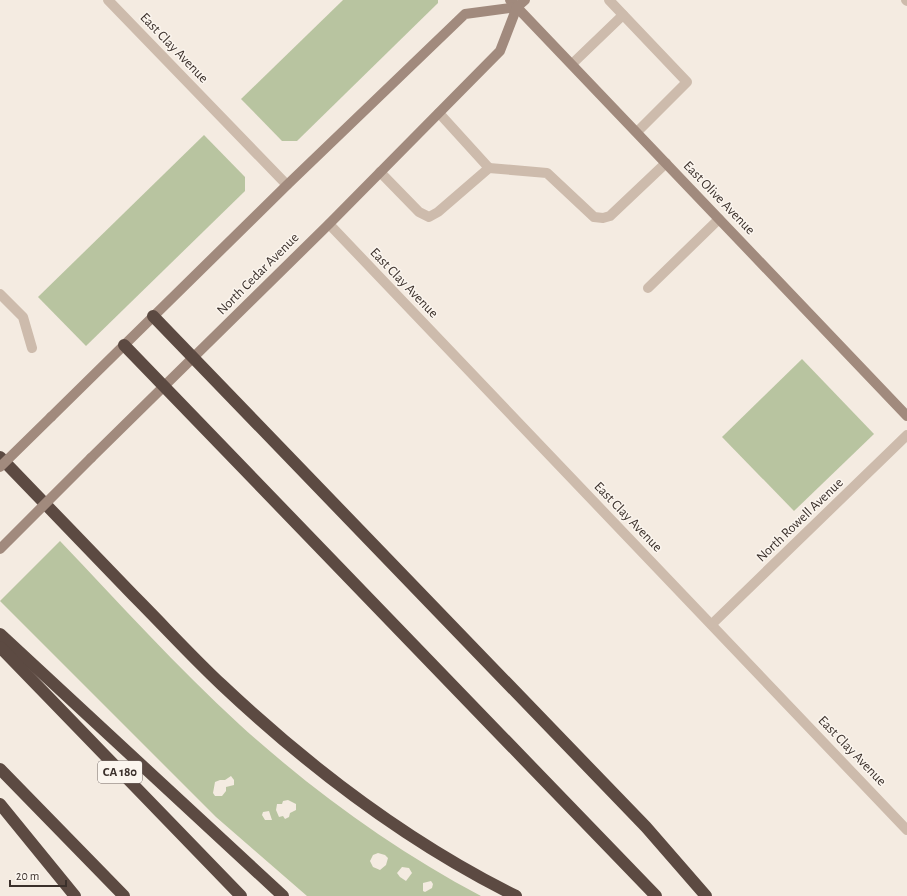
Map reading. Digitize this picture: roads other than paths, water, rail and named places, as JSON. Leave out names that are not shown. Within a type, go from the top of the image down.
[{"type":"highway","points":[[153,316],[646,827],[706,896]]},
{"type":"highway","points":[[124,345],[656,896]]},
{"type":"highway","points":[[0,457],[185,648],[222,685],[268,726],[307,759],[375,810],[438,852],[516,896]]},
{"type":"highway","points":[[0,634],[283,896]]},
{"type":"highway","name":"CA 180","points":[[0,647],[241,896]]},
{"type":"highway","points":[[0,769],[124,896]]},
{"type":"highway","points":[[0,804],[75,896]]},
{"type":"main road","name":"North Cedar Avenue","points":[[0,548],[328,224],[500,51],[514,4],[525,0]]},
{"type":"main road","points":[[0,467],[287,185],[465,14],[514,4]]},
{"type":"main road","name":"East Olive Avenue","points":[[514,4],[907,416]]},
{"type":"street","name":"East Clay Avenue","points":[[108,0],[287,185]]},
{"type":"street","points":[[609,0],[687,82],[637,132]]},
{"type":"street","points":[[572,64],[623,15]]},
{"type":"street","points":[[439,113],[489,168],[547,173],[594,217],[603,218],[610,216],[666,163]]},
{"type":"street","points":[[380,172],[419,212],[429,217],[438,212],[489,168]]},
{"type":"street","points":[[648,288],[719,219]]},
{"type":"street","name":"East Clay Avenue","points":[[328,224],[712,624],[907,830]]},
{"type":"street","points":[[0,294],[23,318],[32,348]]},
{"type":"street","name":"North Rowell Avenue","points":[[712,624],[907,435]]}]
